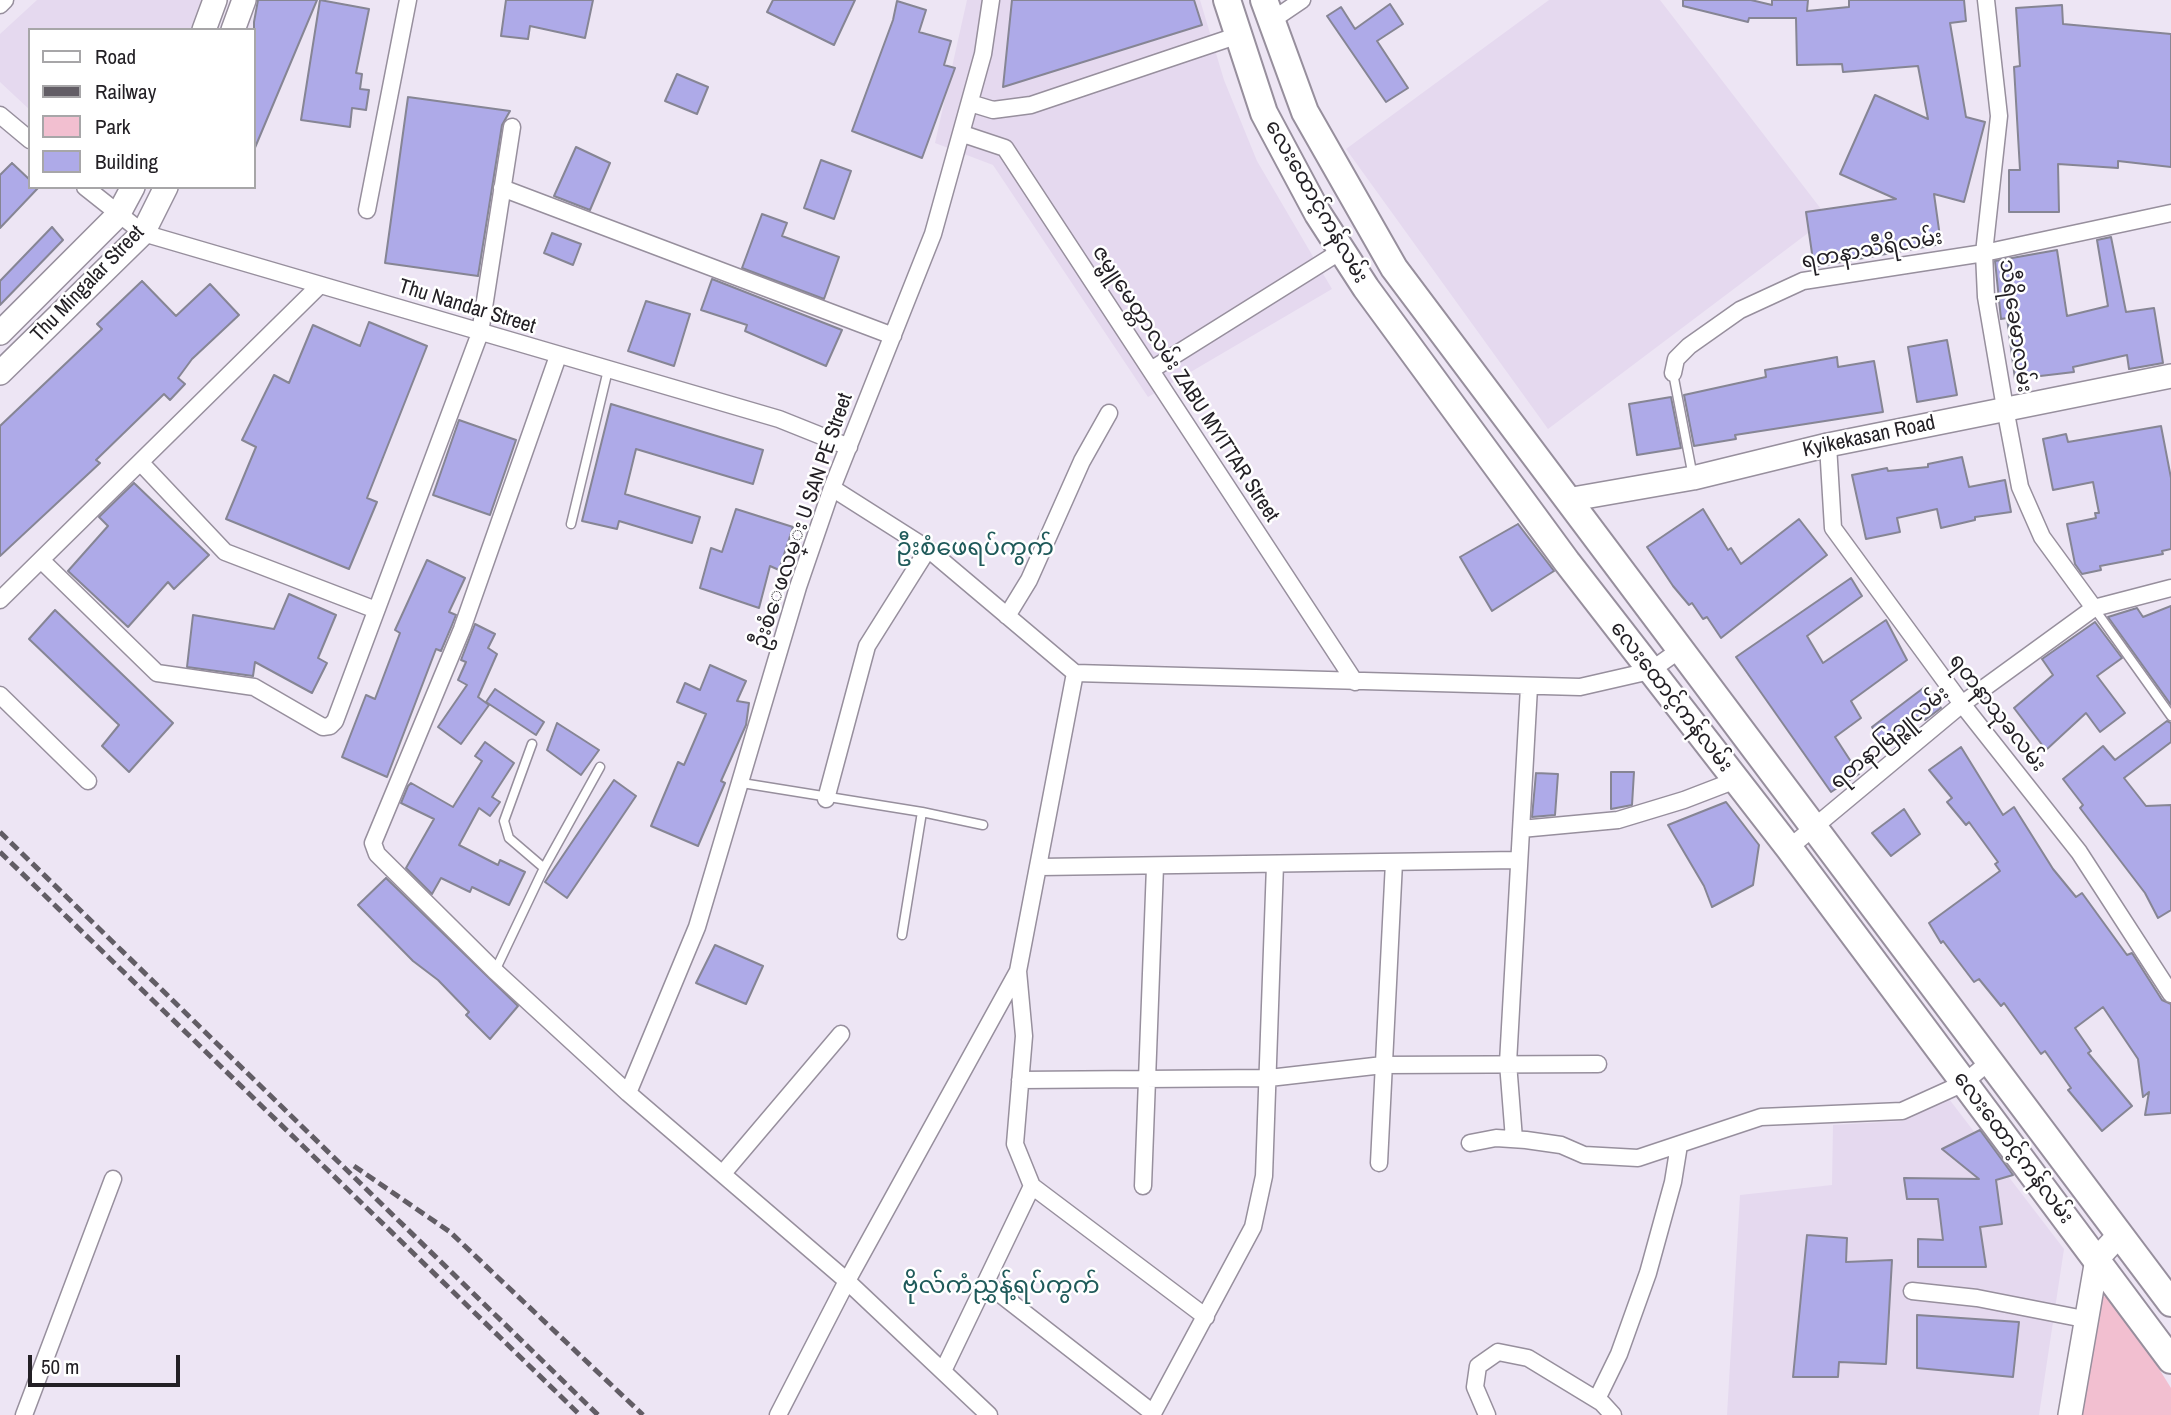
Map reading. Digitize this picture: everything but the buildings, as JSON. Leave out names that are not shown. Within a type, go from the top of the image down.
[{"type":"main road","name":"လေးထောင့်ကန်လမ်း","points":[[1227,0],[1264,113],[1341,251],[1366,288],[1650,671],[1789,848],[2097,1259],[2166,1345]]},
{"type":"main road","name":"လေးထောင့်ကန်လမ်း","points":[[1268,10],[1306,112],[1394,268],[1512,429],[1816,828],[2171,1303]]},
{"type":"main road","points":[[1366,288],[1394,268]]},
{"type":"main road","points":[[1485,450],[1512,429]]},
{"type":"main road","points":[[1539,524],[1567,500]]},
{"type":"street","points":[[0,5],[5,0]]},
{"type":"street","points":[[205,28],[215,0]]},
{"type":"street","points":[[234,28],[244,0]]},
{"type":"street","points":[[366,210],[408,0]]},
{"type":"street","name":"ဦးစံေဖလမ္း U SAN PE Street","points":[[628,1093],[697,928],[798,587],[832,488],[933,234],[983,54],[990,0]]},
{"type":"street","points":[[1268,10],[1302,0]]},
{"type":"street","name":"သီရိခေမာလမ်း","points":[[1986,0],[1999,116],[1984,253],[1986,297],[2005,408]]},
{"type":"street","points":[[970,103],[993,110],[1031,105],[1238,35]]},
{"type":"street","points":[[0,115],[28,138]]},
{"type":"street","points":[[41,560],[157,673],[254,687],[323,727],[335,721],[480,333],[512,127]]},
{"type":"street","name":"ဇမ္ဗူမေတ္တာလမ်း ZABU MYITTAR Street","points":[[962,134],[1005,148],[1355,682]]},
{"type":"street","points":[[502,188],[893,336]]},
{"type":"street","name":"Thu Nandar Street","points":[[87,189],[143,233],[779,419],[849,447]]},
{"type":"street","name":"Thu Mingalar Street","points":[[0,333],[118,215],[132,189]]},
{"type":"street","name":"Thu Mingalar Street","points":[[0,373],[143,233],[165,189]]},
{"type":"street","name":"ရတနာသီရိလမ်း","points":[[1673,373],[1676,359],[1689,346],[1740,310],[1776,291],[1803,281],[1984,253],[2171,213]]},
{"type":"street","points":[[1151,370],[1341,251]]},
{"type":"street","points":[[0,600],[320,285]]},
{"type":"street","points":[[558,356],[461,629],[373,843],[383,862],[495,971],[628,1093],[724,1172],[846,1281],[989,1415]]},
{"type":"street","name":"Kyikekasan Road","points":[[1567,500],[1693,478],[1828,445],[2171,376]]},
{"type":"street","points":[[2005,408],[2020,487],[2042,537],[2094,608]]},
{"type":"street","points":[[1007,616],[1029,580],[1082,461],[1109,413]]},
{"type":"street","name":"ရတနာသုခလမ်း","points":[[1828,445],[1833,528],[1962,704],[2079,852],[2171,995]]},
{"type":"street","points":[[141,463],[225,552],[376,610]]},
{"type":"street","points":[[832,488],[928,549],[1076,673],[1580,687],[1650,671],[1681,649]]},
{"type":"street","points":[[826,799],[867,646],[928,549]]},
{"type":"street","name":"ရတနာမြဉ္ဇူလမ်း","points":[[1789,848],[1962,704],[2094,608],[2171,588]]},
{"type":"street","points":[[778,1415],[846,1281],[1018,971],[1076,673]]},
{"type":"street","points":[[1514,1139],[1508,1063],[1529,687]]},
{"type":"street","points":[[0,695],[88,781]]},
{"type":"street","points":[[1521,829],[1618,820],[1685,800],[1736,780]]},
{"type":"street","points":[[1040,867],[1518,860]]},
{"type":"street","points":[[1379,1163],[1394,862]]},
{"type":"street","points":[[986,1283],[1153,1414],[1253,1227],[1264,1176],[1275,864]]},
{"type":"street","points":[[1143,1186],[1155,867]]},
{"type":"street","points":[[1018,971],[1024,1036],[1015,1144],[1032,1186],[1206,1317]]},
{"type":"street","points":[[724,1172],[841,1034]]},
{"type":"street","points":[[1470,1143],[1514,1139],[1561,1145],[1584,1155],[1638,1158],[1761,1117],[1902,1111],[1964,1083],[1990,1061]]},
{"type":"street","points":[[1020,1080],[1269,1078],[1383,1065],[1598,1064]]},
{"type":"street","points":[[1597,1399],[1619,1354],[1648,1273],[1673,1182],[1679,1145]]},
{"type":"street","points":[[24,1415],[113,1179]]},
{"type":"street","points":[[943,1371],[1032,1186]]},
{"type":"street","points":[[2070,1415],[2084,1319],[2097,1259],[2120,1234]]},
{"type":"street","points":[[1912,1291],[1977,1298],[2084,1319]]},
{"type":"street","points":[[1487,1415],[1475,1387],[1478,1366],[1498,1352],[1528,1358],[1597,1399],[1613,1415]]},
{"type":"lane","points":[[571,524],[608,370]]},
{"type":"lane","name":"ရတနာသီရိလမ်း","points":[[1673,373],[1693,478]]},
{"type":"lane","points":[[2094,608],[2171,716]]},
{"type":"lane","points":[[532,744],[504,821],[509,838],[544,868]]},
{"type":"lane","points":[[495,971],[544,868],[600,766]]},
{"type":"lane","points":[[742,783],[826,799],[922,812],[983,825]]},
{"type":"lane","points":[[902,935],[922,812]]},
{"type":"shaded area","points":[[37,0],[201,0],[191,28],[28,28],[28,108],[0,82],[0,34]]},
{"type":"shaded area","points":[[967,0],[1200,0],[1224,80],[1257,161],[1332,289],[1148,397],[993,165],[935,143]]},
{"type":"shaded area","points":[[1549,0],[1660,0],[1828,218],[1548,429],[1346,149]]},
{"type":"shaded area","points":[[1949,1099],[2064,1249],[2039,1415],[1727,1415],[1740,1195],[1832,1185],[1833,1125],[1903,1121]]},
{"type":"green space","points":[[2100,1295],[2116,1300],[2171,1388],[2171,1415],[2077,1415]]},
{"type":"railway","points":[[0,832],[598,1415]]},
{"type":"railway","points":[[0,852],[580,1415]]},
{"type":"railway","points":[[354,1166],[450,1232],[643,1415]]},
{"type":"district","name":"ဦးစံဖေရပ်ကွက်","points":[[975,549]]},
{"type":"district","name":"ဗိုလ်ကံညွှန့်ရပ်ကွက်","points":[[1001,1287]]}]
